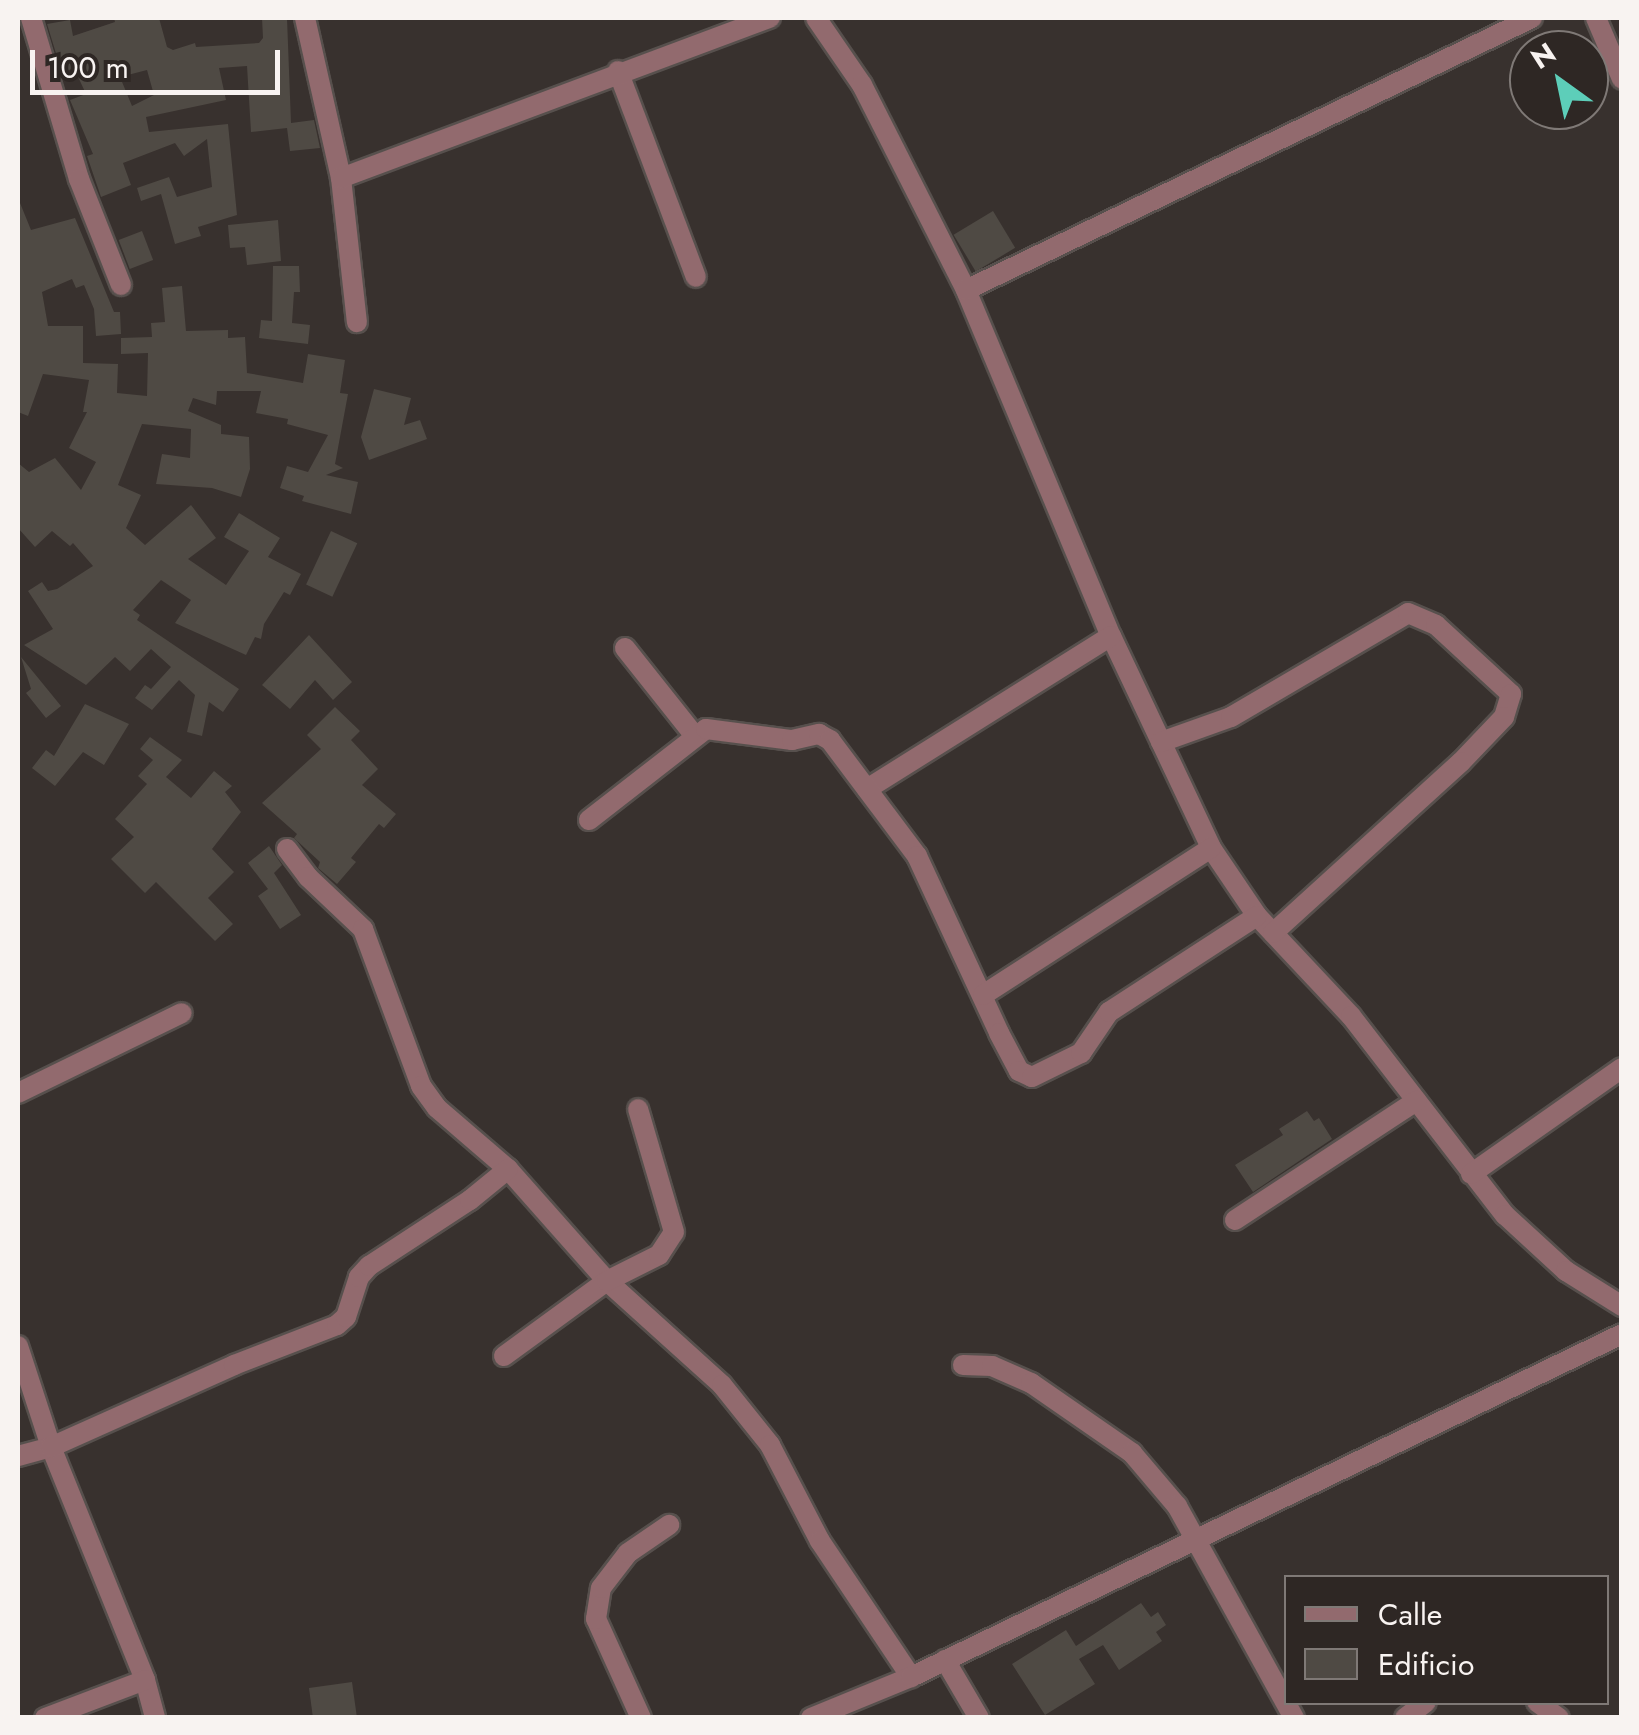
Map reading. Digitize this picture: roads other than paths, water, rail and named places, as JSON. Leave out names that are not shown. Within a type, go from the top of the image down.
[{"type":"street","points":[[32,18],[80,179],[121,285]]},
{"type":"street","points":[[304,18],[341,178],[357,322]]},
{"type":"street","points":[[341,178],[770,18]]},
{"type":"street","points":[[816,18],[862,84],[966,290],[1111,636],[1211,848],[1257,916],[1350,1016],[1470,1174],[1534,1244],[1622,1306]]},
{"type":"street","points":[[966,290],[1502,23],[1532,18]]},
{"type":"street","points":[[1596,18],[1622,79]]},
{"type":"street","points":[[618,72],[696,278]]},
{"type":"street","points":[[1161,742],[1232,717],[1408,613],[1436,625],[1510,694],[1504,717],[1461,762],[1274,933]]},
{"type":"street","points":[[867,789],[1111,636]]},
{"type":"street","points":[[625,648],[696,736]]},
{"type":"street","points":[[589,820],[706,729],[792,740],[819,734],[830,740],[917,856],[1019,1071],[1032,1077],[1081,1053],[1110,1012],[1257,916]]},
{"type":"street","points":[[983,995],[1211,848]]},
{"type":"street","points":[[288,849],[308,877],[363,929],[421,1086],[437,1108],[508,1169],[607,1281],[722,1386],[770,1446],[820,1541],[911,1676]]},
{"type":"street","points":[[18,1092],[182,1012]]},
{"type":"street","points":[[1470,1174],[1622,1068]]},
{"type":"street","points":[[1235,1220],[1416,1101]]},
{"type":"street","points":[[504,1356],[607,1281],[659,1255],[674,1232],[638,1110]]},
{"type":"street","points":[[18,1456],[51,1447],[234,1364],[336,1326],[346,1316],[359,1277],[369,1266],[470,1200],[508,1169]]},
{"type":"street","points":[[811,1718],[945,1660],[1622,1334]]},
{"type":"street","points":[[18,1346],[51,1447],[146,1680],[156,1718]]},
{"type":"street","points":[[964,1365],[992,1366],[1031,1382],[1132,1452],[1178,1506],[1284,1700]]},
{"type":"street","points":[[640,1718],[596,1618],[601,1588],[628,1553],[669,1525]]},
{"type":"street","points":[[945,1660],[979,1718]]},
{"type":"street","points":[[45,1718],[146,1680]]}]
